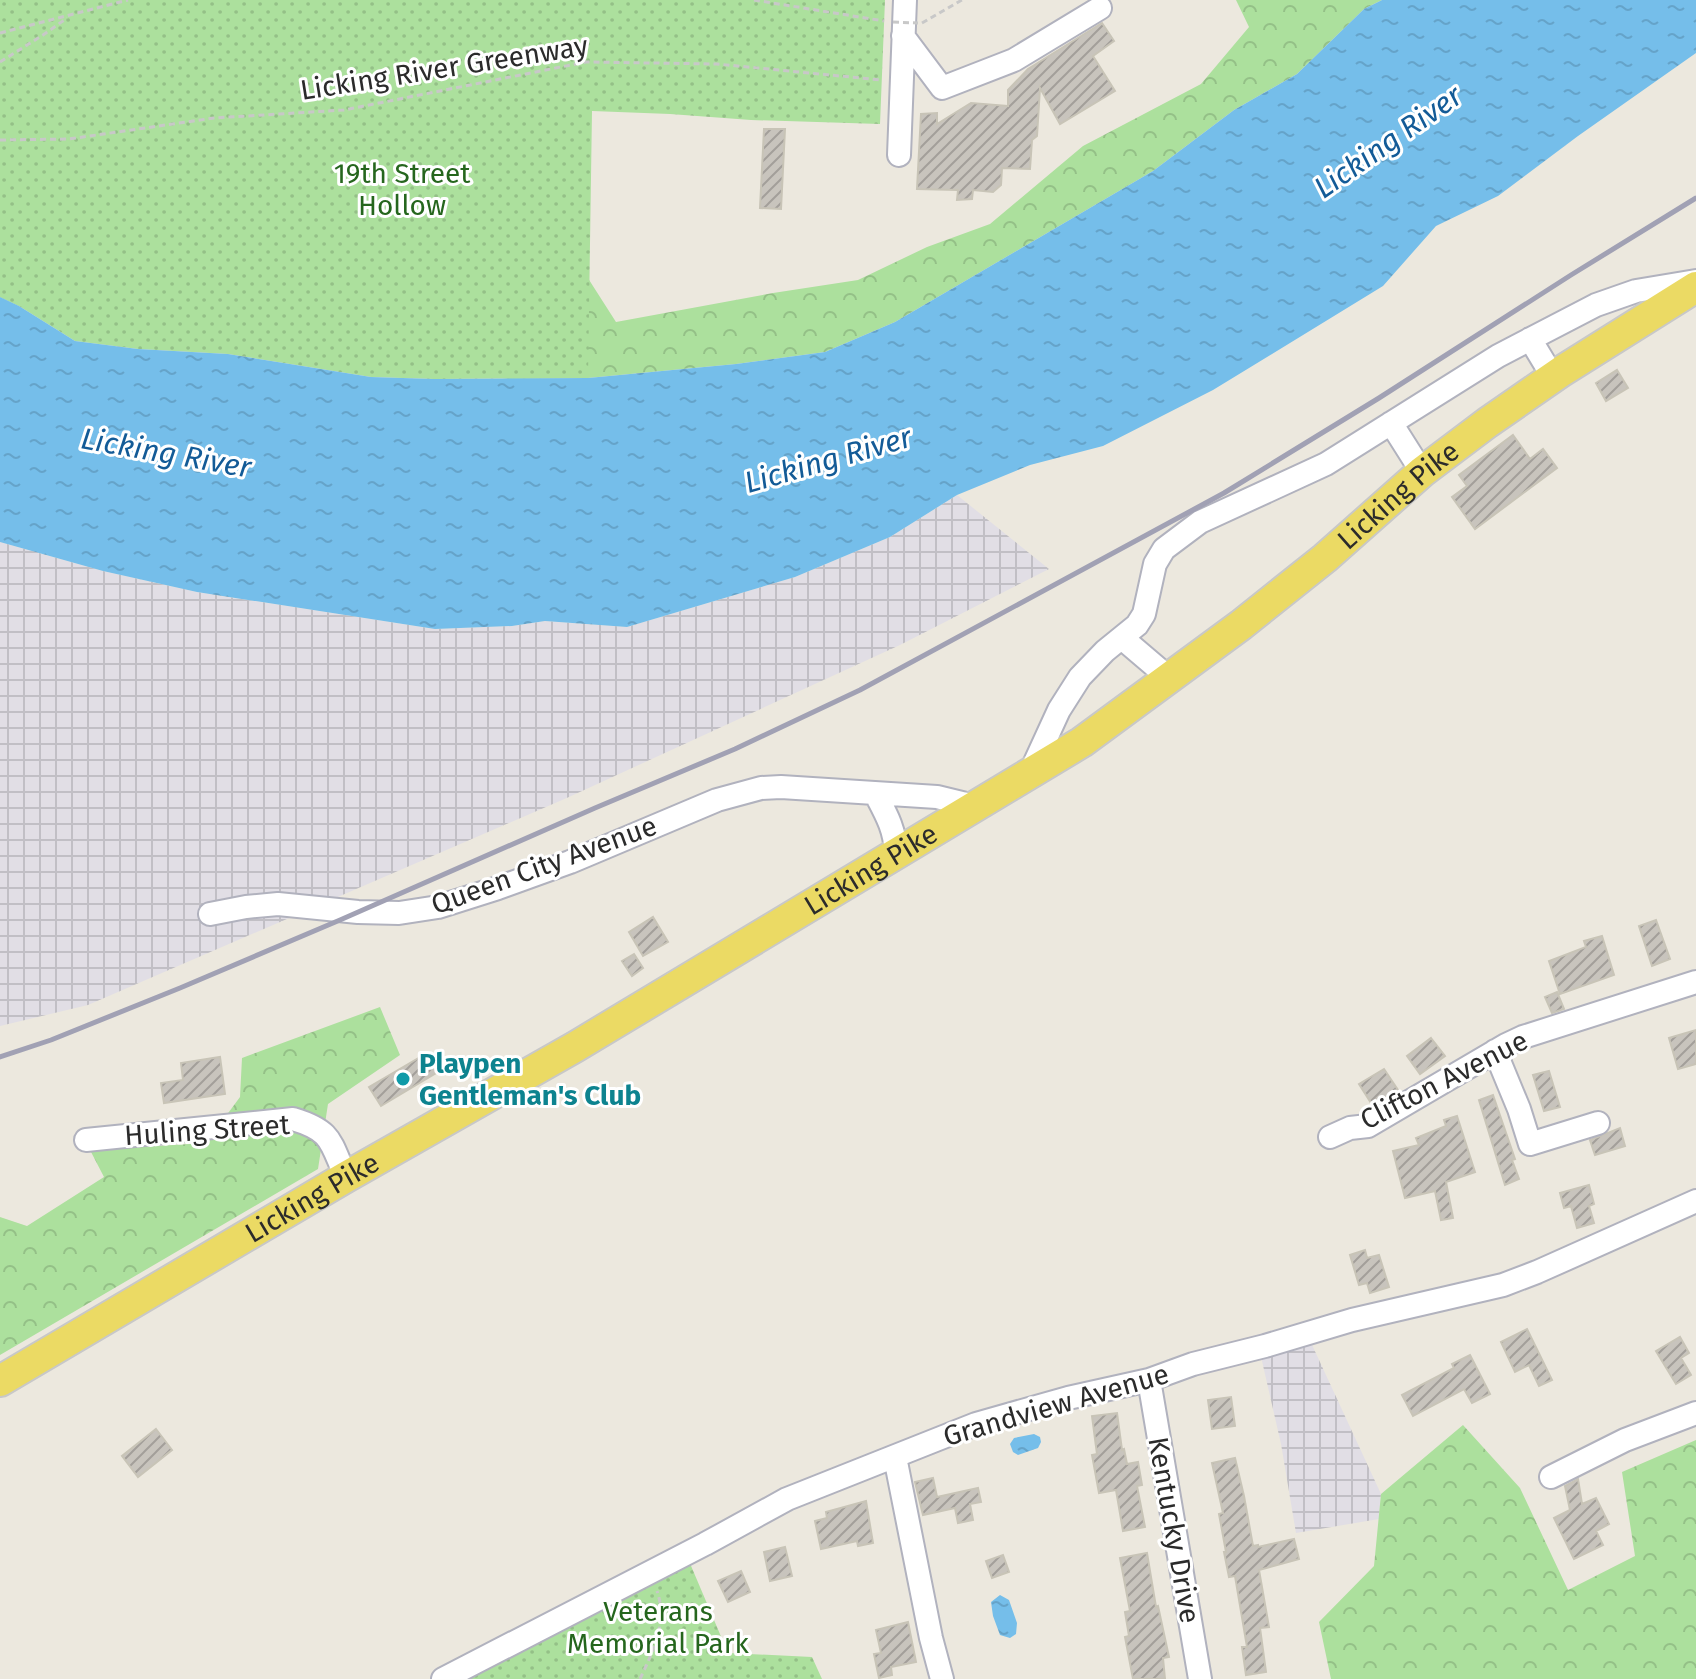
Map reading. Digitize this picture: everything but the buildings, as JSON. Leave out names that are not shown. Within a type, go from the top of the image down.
[{"type":"main road","name":"Licking Pike","points":[[0,1381],[346,1177],[575,1047],[1082,742],[1241,625],[1325,558],[1422,472],[1487,423],[1553,377],[1696,287]]},
{"type":"street","points":[[899,155],[905,0]]},
{"type":"street","points":[[905,27],[942,88],[1014,60],[1100,8]]},
{"type":"street","points":[[1031,771],[1059,710],[1080,677],[1137,625],[1144,614],[1155,564],[1164,549],[1181,534],[1200,522],[1326,464],[1498,356],[1596,305],[1636,291],[1696,281]]},
{"type":"street","points":[[1530,339],[1553,377]]},
{"type":"street","points":[[1391,423],[1422,472]]},
{"type":"street","points":[[1122,638],[1169,678]]},
{"type":"street","name":"Queen City Avenue","points":[[210,914],[278,904],[358,912],[409,913],[438,907],[570,862],[717,800],[761,788],[937,797],[974,806]]},
{"type":"street","points":[[875,793],[894,830],[896,853]]},
{"type":"street","name":"Clifton Avenue","points":[[1330,1137],[1350,1128],[1368,1126],[1523,1037],[1696,982]]},
{"type":"street","points":[[1495,1051],[1530,1144],[1598,1123]]},
{"type":"street","name":"Huling Street","points":[[86,1140],[293,1119],[312,1125],[326,1134],[346,1177]]},
{"type":"street","name":"Grandview Avenue","points":[[443,1679],[787,1499],[976,1424],[1068,1398],[1149,1380],[1193,1364],[1352,1320],[1503,1285],[1696,1201]]},
{"type":"street","name":"Kentucky Drive","points":[[1149,1380],[1200,1679]]},
{"type":"street","points":[[1551,1477],[1625,1440],[1696,1413]]},
{"type":"street","points":[[895,1457],[942,1679]]},
{"type":"path","points":[[0,33],[128,0]]},
{"type":"path","points":[[754,0],[905,27],[922,23],[962,0]]},
{"type":"path","points":[[0,62],[70,16]]},
{"type":"path","name":"Licking River Greenway","points":[[0,140],[69,139],[214,118],[344,110],[586,62],[717,64],[901,83]]},
{"type":"path","points":[[640,1679],[657,1643],[661,1619],[660,1601],[649,1573]]},
{"type":"shaded area","points":[[957,495],[1049,569],[900,645],[569,797],[88,1005],[0,1026],[0,542],[103,571],[197,592],[435,629],[512,626],[545,621],[627,627],[795,577],[890,537]]},
{"type":"shaded area","points":[[1307,1334],[1381,1494],[1379,1519],[1296,1533],[1281,1444],[1259,1348]]},
{"type":"green space","name":"19th Street Hollow","points":[[0,0],[885,0],[880,124],[592,111],[588,378],[371,377],[228,354],[138,349],[75,341],[0,297]]},
{"type":"green space","points":[[1236,0],[1382,0],[1364,9],[1297,74],[1234,110],[1153,171],[895,322],[825,352],[588,378],[509,379],[19,306],[0,297],[0,104],[545,211],[616,322],[858,280],[927,247],[990,224],[1083,146],[1201,84],[1249,27]]},
{"type":"green space","points":[[380,1007],[400,1055],[328,1104],[318,1169],[0,1355],[0,1217],[27,1226],[104,1177],[90,1150],[206,1143],[240,1097],[242,1058]]},
{"type":"green space","points":[[1463,1425],[1520,1488],[1568,1590],[1635,1556],[1622,1472],[1696,1440],[1696,1679],[1331,1679],[1319,1622],[1374,1566],[1381,1494]]},
{"type":"green space","name":"Veterans Memorial Park","points":[[686,1554],[728,1653],[812,1657],[822,1679],[443,1679]]},
{"type":"water","name":"Licking River","points":[[1382,0],[1696,0],[1696,53],[1498,196],[1436,226],[1383,286],[1213,390],[1103,446],[1030,465],[957,495],[890,537],[795,577],[627,627],[545,621],[512,626],[435,629],[197,592],[103,571],[0,542],[0,297],[75,341],[138,349],[228,354],[371,377],[588,378],[825,352],[895,322],[1153,171],[1234,110],[1297,74],[1364,9]]},
{"type":"water","points":[[1034,1434],[1040,1437],[1038,1448],[1018,1455],[1013,1452],[1010,1444],[1014,1438]]},
{"type":"water","points":[[1000,1595],[1009,1600],[1017,1623],[1016,1634],[1010,1638],[1000,1635],[993,1616],[991,1602]]},
{"type":"railway","points":[[0,1057],[51,1040],[340,920],[735,749],[860,690],[1224,493],[1696,198]]},
{"type":"place","name":"Playpen Gentleman's Club","points":[[403,1079]]}]
